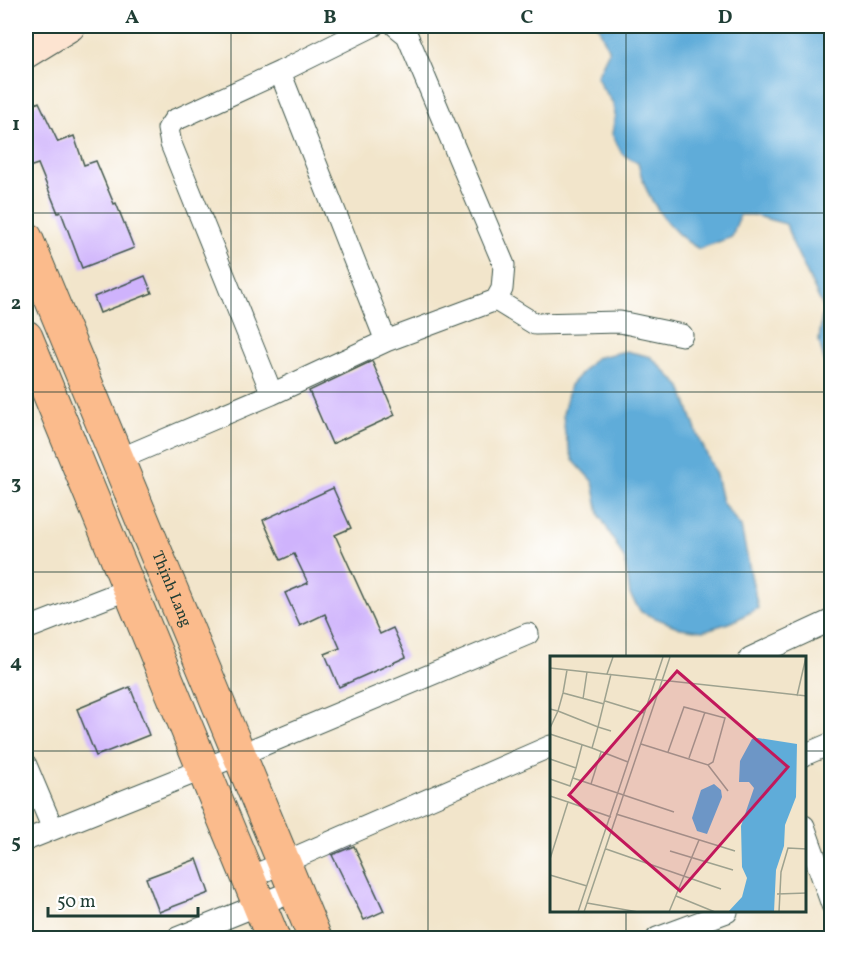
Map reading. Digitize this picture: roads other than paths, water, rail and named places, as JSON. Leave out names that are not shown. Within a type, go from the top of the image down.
[{"type":"main road","name":"Thịnh Lang","points":[[26,238],[315,939]]},
{"type":"main road","points":[[26,337],[273,939]]},
{"type":"street","points":[[26,54],[70,26]]},
{"type":"street","points":[[272,394],[171,144],[168,129],[174,120],[373,26]]},
{"type":"street","points":[[117,460],[272,394],[386,341],[496,300],[502,289],[504,266],[407,35],[396,26]]},
{"type":"street","points":[[279,72],[386,341]]},
{"type":"street","points":[[496,300],[535,324],[620,322],[682,335]]},
{"type":"street","points":[[26,628],[129,589]]},
{"type":"street","points":[[754,656],[831,620]]},
{"type":"street","points":[[26,840],[203,770],[528,634]]},
{"type":"street","points":[[806,754],[831,743]]},
{"type":"street","points":[[177,939],[253,892],[289,877],[550,746]]},
{"type":"street","points":[[26,765],[53,829]]},
{"type":"street","points":[[806,832],[831,905]]},
{"type":"street","points":[[253,892],[289,877]]},
{"type":"street","points":[[657,939],[724,913]]},
{"type":"water","points":[[598,26],[831,26],[831,378],[819,341],[823,307],[792,242],[786,224],[752,215],[740,215],[732,237],[699,249],[677,233],[652,201],[638,163],[622,154],[612,134],[615,116],[613,103],[597,76],[609,51]]},
{"type":"water","points":[[626,351],[651,357],[681,387],[697,433],[716,475],[722,502],[741,527],[758,608],[732,622],[703,631],[680,628],[641,612],[630,595],[625,560],[599,514],[593,482],[573,460],[565,434],[563,414],[570,385],[595,358]]}]
